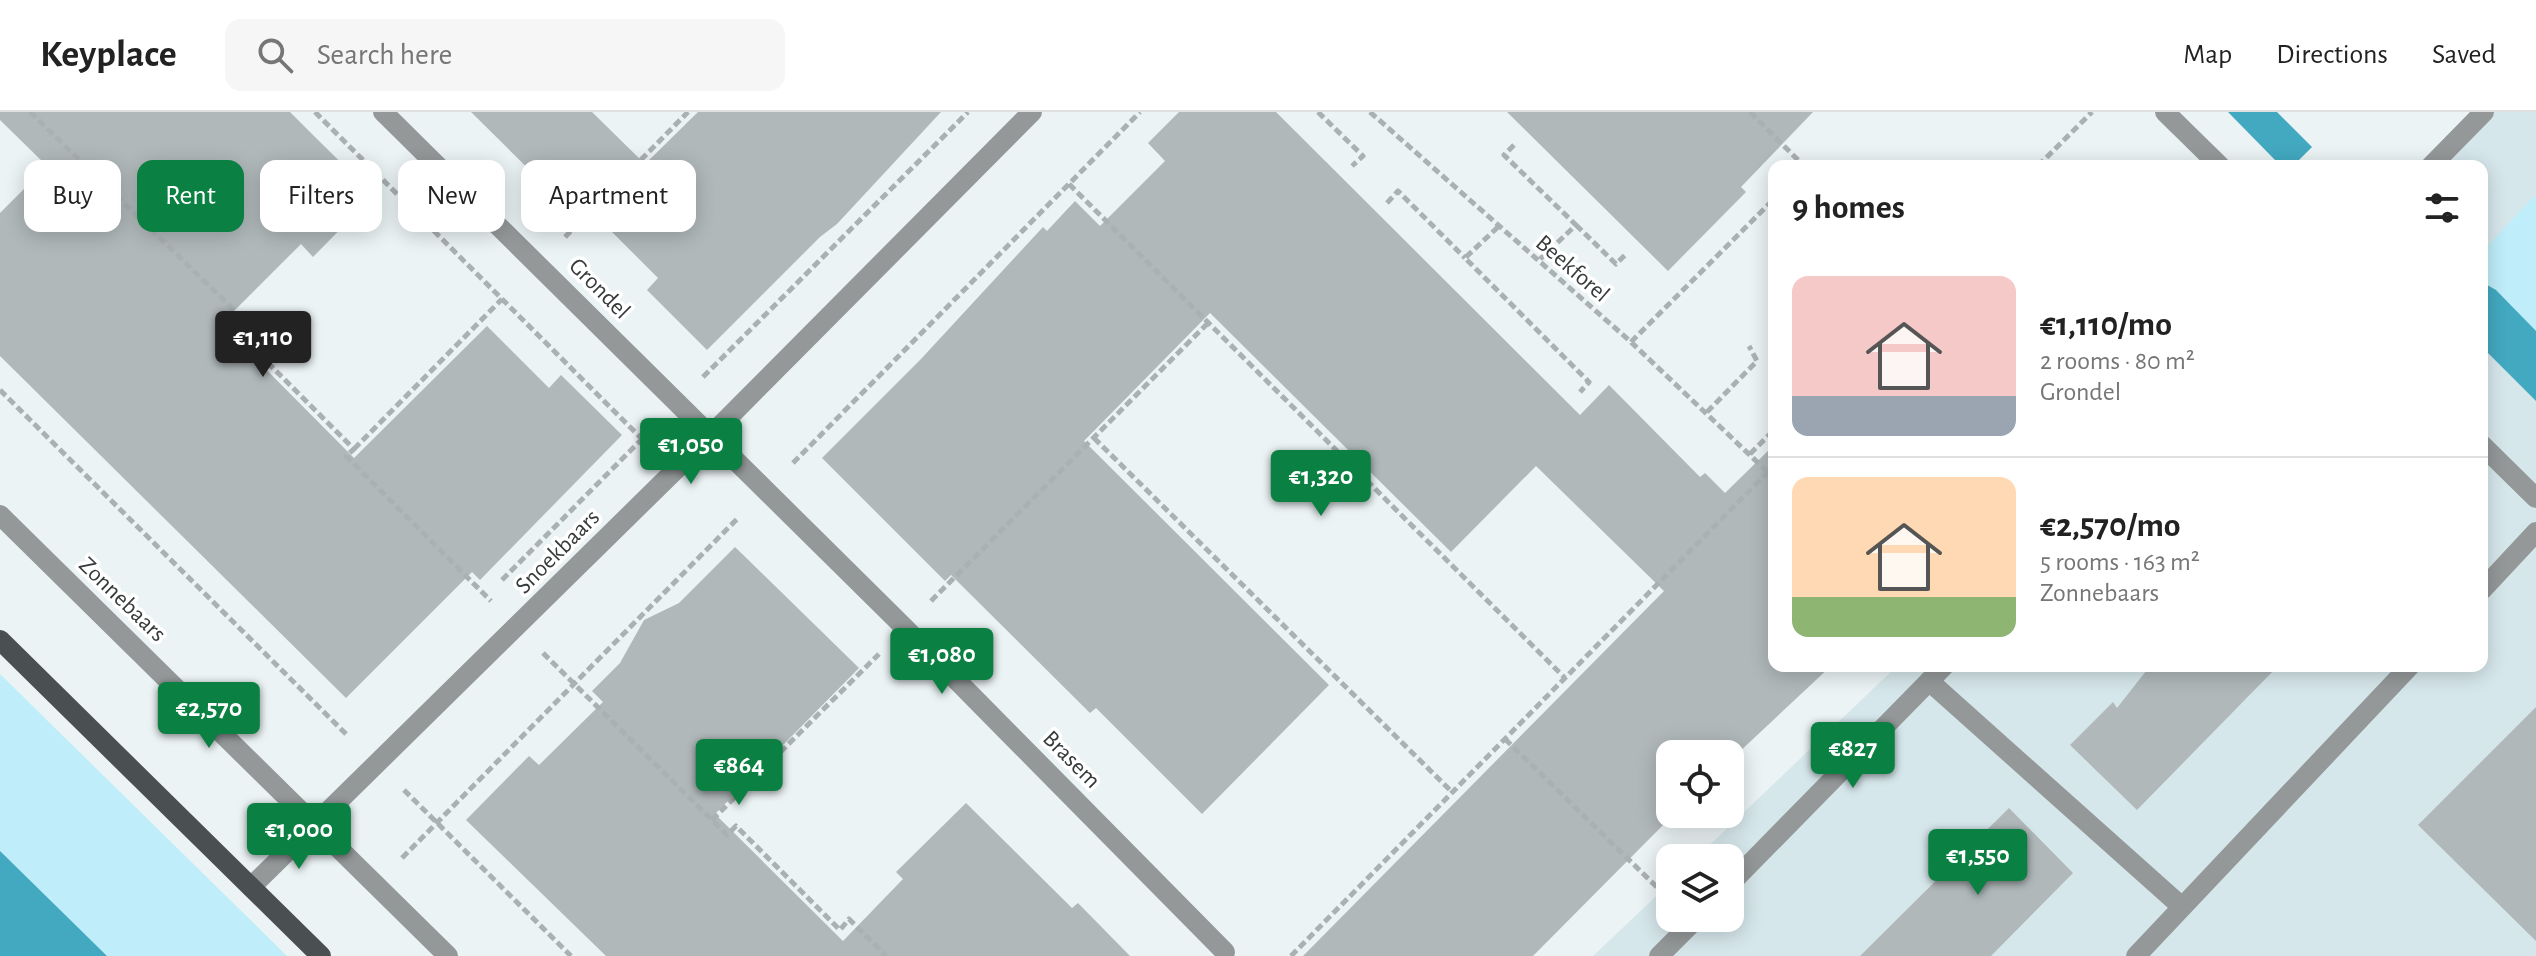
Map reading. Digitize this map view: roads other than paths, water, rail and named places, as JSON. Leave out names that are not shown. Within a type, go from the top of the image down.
[{"type":"main road","points":[[0,640],[321,956]]},
{"type":"street","name":"Grondel","points":[[383,112],[710,436]]},
{"type":"street","name":"Snoekbaars","points":[[251,887],[710,436],[1032,112]]},
{"type":"street","points":[[2165,112],[2214,160]]},
{"type":"street","points":[[2437,160],[2484,112]]},
{"type":"street","name":"Brasem","points":[[710,436],[1225,952]]},
{"type":"street","points":[[2488,451],[2536,498]]},
{"type":"street","name":"Zonnebaars","points":[[0,515],[448,956]]},
{"type":"street","points":[[2488,584],[2536,532]]},
{"type":"street","points":[[1744,870],[1938,672]]},
{"type":"street","points":[[2136,956],[2404,672]]},
{"type":"street","points":[[1929,681],[2182,907]]},
{"type":"street","points":[[1659,956],[1683,932]]},
{"type":"water","points":[[2228,112],[2277,112],[2312,147],[2299,160],[2275,160]]},
{"type":"water","points":[[2488,285],[2536,331],[2536,401],[2488,353]]},
{"type":"water","points":[[0,851],[107,956],[0,956]]}]
